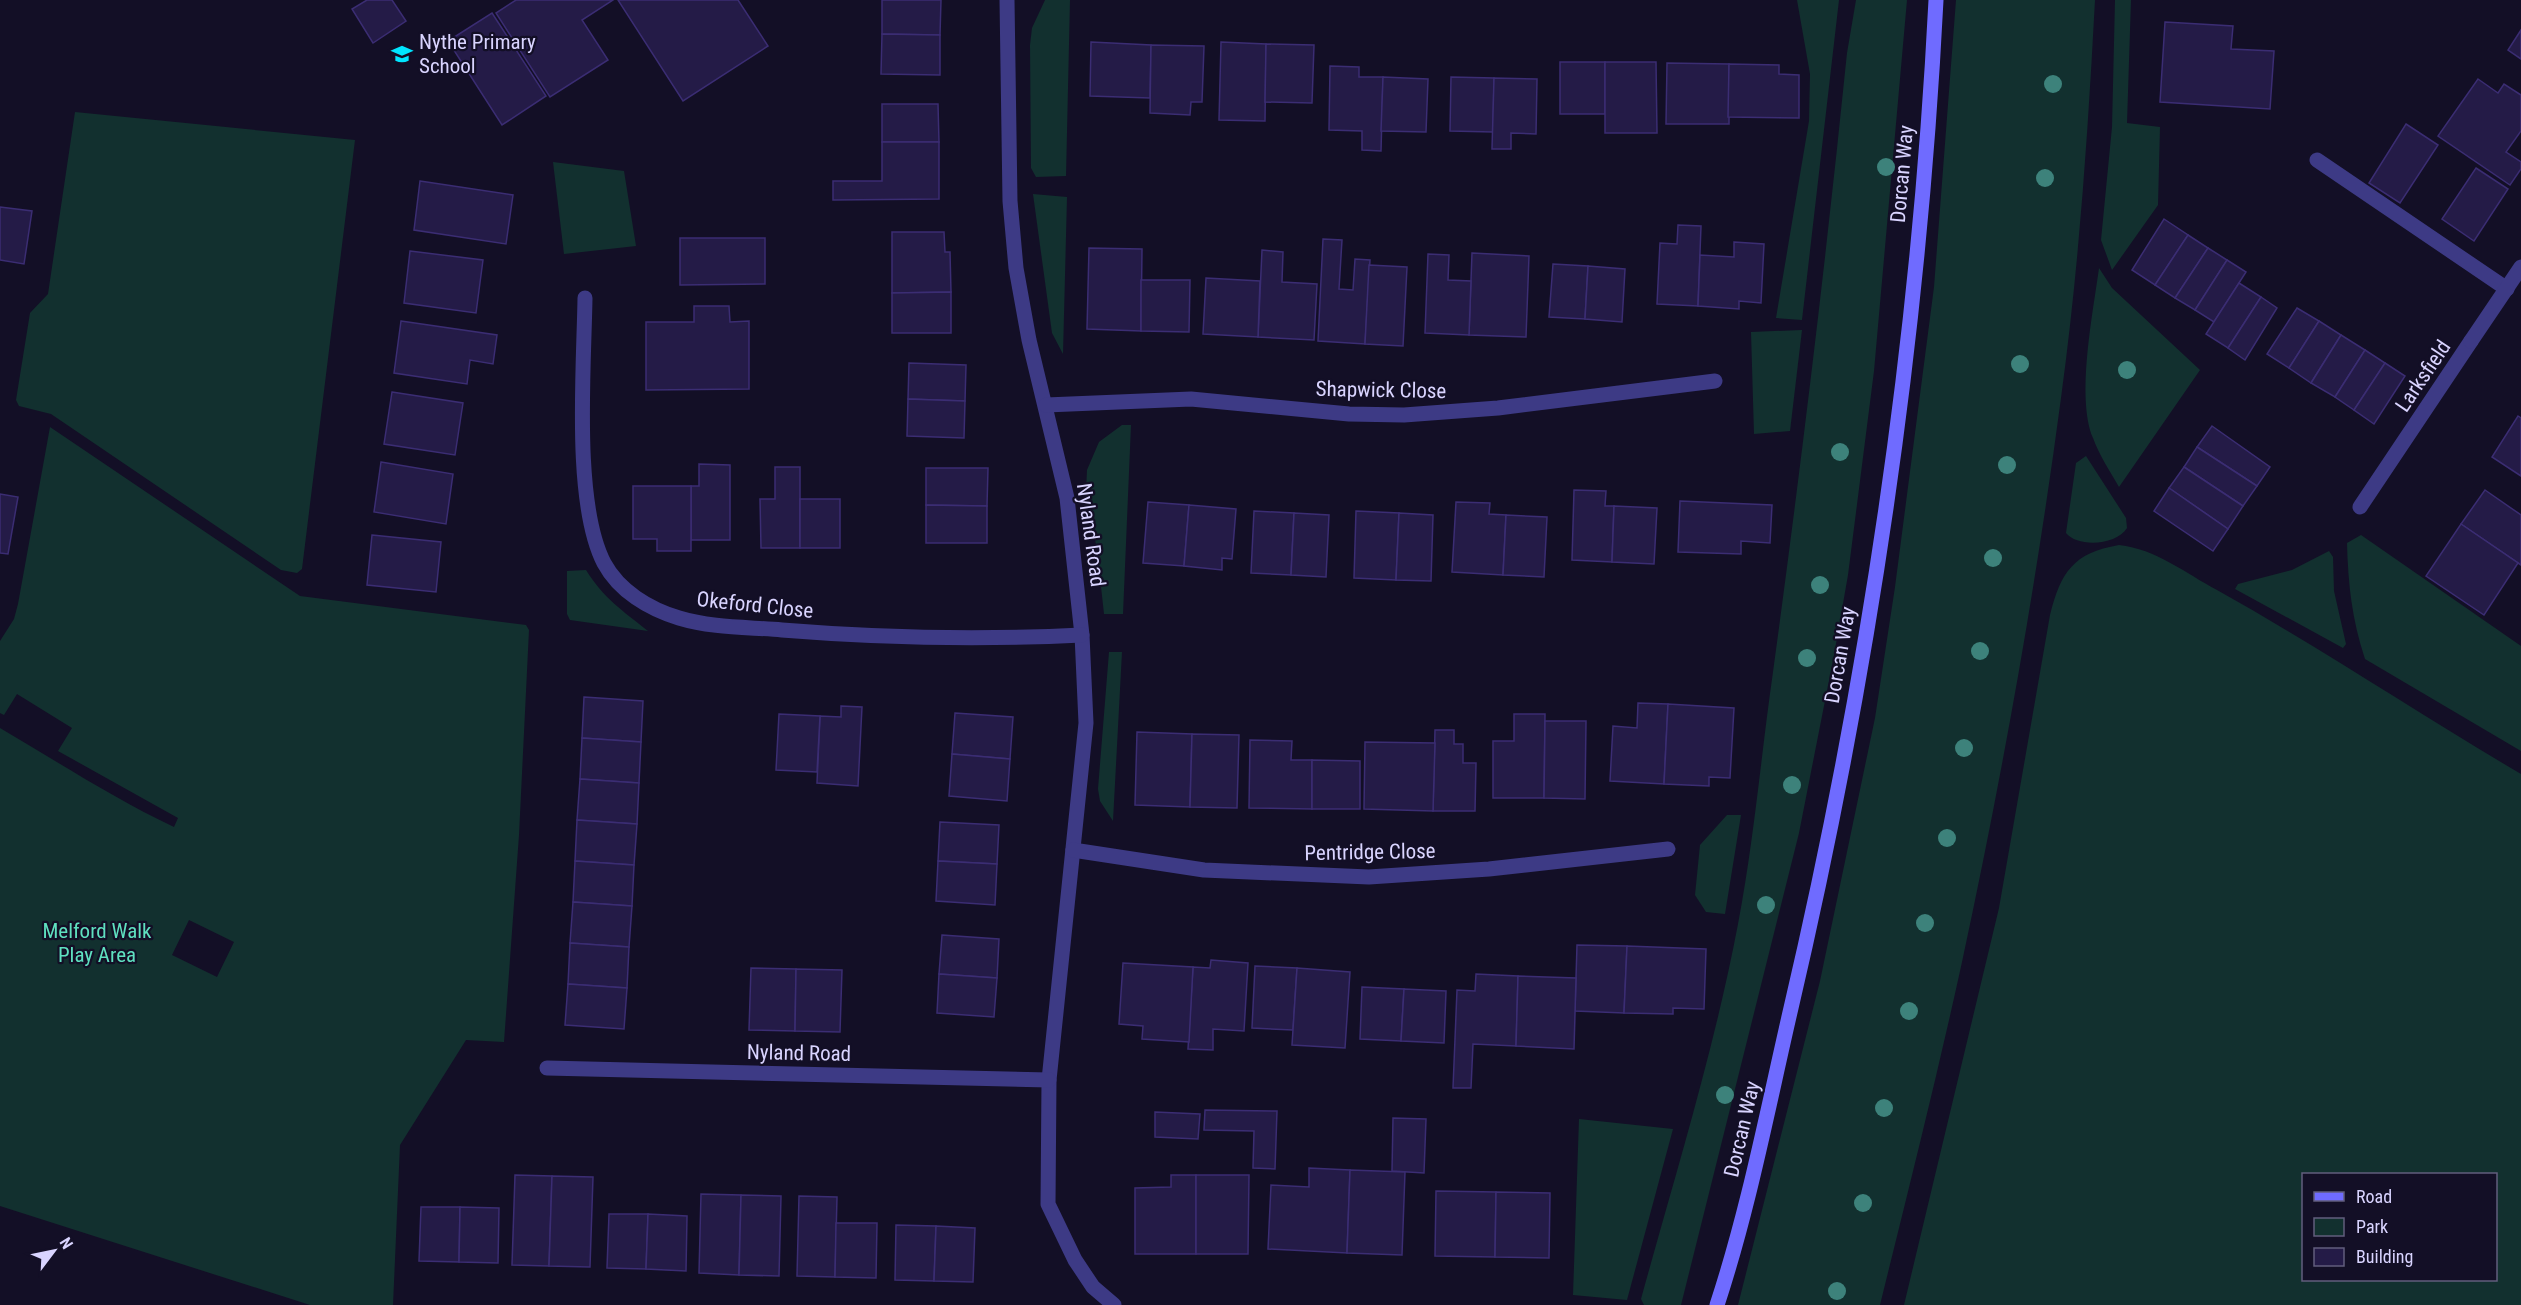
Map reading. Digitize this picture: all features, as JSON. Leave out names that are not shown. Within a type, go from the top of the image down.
[{"type":"main road","name":"Dorcan Way","points":[[1718,1305],[1750,1186],[1806,945],[1841,775],[1872,589],[1917,246],[1936,0]]},
{"type":"street","name":"Nyland Road","points":[[1007,0],[1012,224],[1016,268],[1029,340],[1066,498],[1082,635],[1086,723],[1049,1080],[1048,1204],[1075,1260],[1093,1287],[1114,1305]]},
{"type":"street","points":[[2317,160],[2506,289]]},
{"type":"street","name":"Larksfield","points":[[2360,507],[2521,267]]},
{"type":"street","name":"Okeford Close","points":[[585,298],[584,413],[587,500],[596,542],[612,577],[641,601],[660,611],[702,624],[840,635],[1082,635]]},
{"type":"street","name":"Shapwick Close","points":[[1046,405],[1191,399],[1349,414],[1404,415],[1498,408],[1715,381]]},
{"type":"street","name":"Pentridge Close","points":[[1073,850],[1204,870],[1369,877],[1489,869],[1668,849]]},
{"type":"street","name":"Nyland Road","points":[[547,1068],[1049,1080]]},
{"type":"green space","points":[[1045,0],[1070,0],[1066,176],[1036,177],[1031,168],[1030,45],[1032,28]]},
{"type":"green space","points":[[1797,0],[1839,0],[1802,320],[1776,318],[1809,121],[1810,74]]},
{"type":"green space","points":[[1856,0],[1907,0],[1874,371],[1848,575],[1799,833],[1681,1305],[1644,1305],[1641,1299],[1718,1019],[1744,892],[1803,440],[1847,53]]},
{"type":"green space","points":[[1956,0],[2095,0],[2086,150],[2073,299],[2051,469],[2029,610],[1991,822],[1962,962],[1880,1305],[1738,1305],[1820,981],[1875,718],[1895,587],[1934,287]]},
{"type":"green space","points":[[2115,0],[2131,0],[2127,123],[2160,127],[2158,205],[2112,270],[2101,240],[2112,127]]},
{"type":"green space","points":[[75,112],[355,140],[302,569],[297,573],[281,570],[51,414],[19,406],[16,400],[30,313],[48,294]]},
{"type":"green space","points":[[553,162],[624,171],[636,246],[564,254]]},
{"type":"green space","points":[[1033,194],[1067,197],[1063,354],[1052,333]]},
{"type":"green space","points":[[2099,268],[2112,288],[2200,370],[2119,487],[2101,457],[2093,438],[2088,421],[2086,400],[2087,354]]},
{"type":"green space","points":[[1802,330],[1790,431],[1754,434],[1751,332]]},
{"type":"green space","points":[[1122,425],[1131,425],[1123,614],[1104,614],[1097,550],[1086,492],[1087,470],[1099,442]]},
{"type":"green space","name":"Melford Walk Play Area","points":[[50,427],[300,596],[526,625],[529,630],[519,835],[504,1042],[466,1040],[400,1145],[393,1305],[310,1305],[0,1206],[0,728],[151,816],[174,827],[178,818],[58,751],[72,728],[17,694],[4,715],[0,713],[0,641],[14,619]],"holes":[[[189,920],[234,942],[217,977],[172,955]]]},
{"type":"green space","points":[[2086,456],[2126,518],[2127,528],[2122,534],[2106,541],[2079,541],[2066,533],[2076,463]]},
{"type":"green space","points":[[2361,535],[2521,646],[2521,751],[2365,659],[2352,602],[2347,543]]},
{"type":"green space","points":[[2119,545],[2145,551],[2170,563],[2294,635],[2521,774],[2521,1305],[1904,1305],[1999,908],[2050,615],[2065,576],[2071,567],[2090,553]]},
{"type":"green space","points":[[2329,551],[2333,557],[2334,591],[2346,644],[2343,648],[2235,589],[2238,584],[2292,570]]},
{"type":"green space","points":[[586,570],[607,597],[648,631],[570,620],[567,614],[567,571]]},
{"type":"green space","points":[[1109,652],[1122,652],[1113,821],[1100,801],[1098,789]]},
{"type":"green space","points":[[1727,815],[1741,815],[1725,914],[1706,912],[1695,895],[1700,845]]},
{"type":"green space","points":[[1579,1119],[1673,1129],[1627,1300],[1573,1295]]},
{"type":"building","points":[[367,0],[392,0],[406,21],[373,43],[352,9]]},
{"type":"building","points":[[516,0],[613,0],[582,20],[608,60],[550,97],[496,13]]},
{"type":"building","points":[[618,0],[738,0],[768,46],[683,101]]},
{"type":"building","points":[[882,0],[941,0],[940,35],[882,34]]},
{"type":"building","points":[[492,13],[546,96],[502,125],[448,41]]},
{"type":"building","points":[[2165,22],[2233,26],[2231,49],[2274,51],[2270,109],[2160,102]]},
{"type":"building","points":[[2521,30],[2521,59],[2508,50]]},
{"type":"building","points":[[882,34],[940,35],[940,75],[881,74]]},
{"type":"building","points":[[1091,42],[1151,45],[1150,98],[1090,96]]},
{"type":"building","points":[[1221,42],[1266,44],[1265,121],[1219,120]]},
{"type":"building","points":[[1266,44],[1314,45],[1312,103],[1265,102]]},
{"type":"building","points":[[1151,45],[1204,46],[1202,102],[1191,102],[1190,115],[1150,113]]},
{"type":"building","points":[[1560,62],[1605,62],[1605,114],[1560,114]]},
{"type":"building","points":[[1605,62],[1656,62],[1657,133],[1605,133]]},
{"type":"building","points":[[1667,63],[1729,64],[1729,124],[1666,124]]},
{"type":"building","points":[[1729,64],[1779,65],[1779,74],[1799,75],[1799,118],[1728,117]]},
{"type":"building","points":[[1330,66],[1359,67],[1359,77],[1383,77],[1381,151],[1362,150],[1362,131],[1329,130]]},
{"type":"building","points":[[1383,77],[1428,79],[1426,132],[1381,131]]},
{"type":"building","points":[[1451,77],[1494,78],[1493,132],[1450,131]]},
{"type":"building","points":[[1494,78],[1537,79],[1536,134],[1511,133],[1511,149],[1492,149]]},
{"type":"building","points":[[2478,79],[2498,93],[2504,84],[2521,95],[2521,131],[2506,152],[2521,162],[2521,169],[2510,185],[2438,136]]},
{"type":"building","points":[[882,104],[938,104],[939,142],[882,142]]},
{"type":"building","points":[[2406,124],[2438,145],[2400,203],[2369,183]]},
{"type":"building","points":[[882,142],[939,142],[939,199],[833,200],[833,181],[882,181]]},
{"type":"building","points":[[2476,168],[2508,189],[2474,241],[2442,219]]},
{"type":"building","points":[[420,181],[513,195],[506,244],[414,230]]},
{"type":"building","points":[[0,207],[32,211],[24,264],[0,260]]},
{"type":"building","points":[[2164,219],[2188,235],[2155,285],[2132,270]]},
{"type":"building","points":[[1678,225],[1701,226],[1698,306],[1657,304],[1660,243],[1677,244]]},
{"type":"building","points":[[892,232],[944,232],[945,252],[950,252],[951,292],[892,293]]},
{"type":"building","points":[[2188,235],[2208,248],[2175,298],[2155,285]]},
{"type":"building","points":[[680,238],[765,238],[765,284],[680,285]]},
{"type":"building","points":[[1323,239],[1342,240],[1339,289],[1353,290],[1355,259],[1370,260],[1365,344],[1318,341]]},
{"type":"building","points":[[1734,242],[1764,244],[1761,303],[1739,301],[1739,309],[1698,306],[1700,255],[1734,257]]},
{"type":"building","points":[[1089,248],[1142,249],[1141,331],[1087,329]]},
{"type":"building","points":[[2208,248],[2227,260],[2195,310],[2175,298]]},
{"type":"building","points":[[1262,250],[1283,252],[1282,282],[1317,284],[1314,340],[1258,337]]},
{"type":"building","points":[[410,251],[483,260],[476,313],[404,303]]},
{"type":"building","points":[[1472,253],[1529,256],[1526,337],[1469,335]]},
{"type":"building","points":[[1428,254],[1449,255],[1448,280],[1471,281],[1469,335],[1425,333]]},
{"type":"building","points":[[2227,260],[2246,272],[2214,322],[2195,310]]},
{"type":"building","points":[[1553,264],[1588,266],[1585,319],[1549,317]]},
{"type":"building","points":[[1369,265],[1407,267],[1403,346],[1365,344]]},
{"type":"building","points":[[1588,266],[1625,269],[1622,322],[1585,319]]},
{"type":"building","points":[[1206,278],[1260,281],[1258,337],[1203,334]]},
{"type":"building","points":[[1141,280],[1190,280],[1189,332],[1141,331]]},
{"type":"building","points":[[2239,283],[2261,297],[2228,348],[2206,334]]},
{"type":"building","points":[[951,292],[951,333],[892,333],[892,293]]},
{"type":"building","points":[[2261,297],[2277,308],[2245,360],[2228,348]]},
{"type":"building","points":[[694,306],[729,306],[730,322],[749,321],[749,389],[646,390],[646,322],[694,322]]},
{"type":"building","points":[[2297,308],[2319,321],[2289,368],[2267,354]]},
{"type":"building","points":[[401,321],[497,335],[493,364],[470,360],[467,384],[394,373]]},
{"type":"building","points":[[2319,321],[2341,335],[2311,383],[2289,368]]},
{"type":"building","points":[[2341,335],[2365,350],[2335,397],[2311,383]]},
{"type":"building","points":[[2365,350],[2385,363],[2354,410],[2335,397]]},
{"type":"building","points":[[909,363],[966,365],[965,401],[908,399]]},
{"type":"building","points":[[2385,363],[2405,376],[2374,424],[2354,410]]},
{"type":"building","points":[[392,392],[463,403],[455,455],[384,444]]},
{"type":"building","points":[[908,399],[965,401],[964,438],[907,436]]},
{"type":"building","points":[[2518,416],[2521,418],[2521,476],[2492,457]]},
{"type":"building","points":[[2212,426],[2270,467],[2257,486],[2197,447]]},
{"type":"building","points":[[2197,447],[2257,486],[2243,506],[2184,467]]},
{"type":"building","points":[[381,462],[453,474],[446,524],[374,512]]},
{"type":"building","points":[[699,464],[730,465],[730,540],[691,540],[691,486],[699,486]]},
{"type":"building","points":[[775,467],[800,467],[800,548],[761,548],[760,499],[775,499]]},
{"type":"building","points":[[2184,467],[2243,506],[2228,529],[2169,488]]},
{"type":"building","points":[[926,468],[988,468],[987,506],[926,505]]},
{"type":"building","points":[[633,486],[691,486],[691,551],[657,551],[657,539],[633,539]]},
{"type":"building","points":[[2169,488],[2228,529],[2213,551],[2154,511]]},
{"type":"building","points":[[1574,490],[1606,491],[1605,506],[1614,506],[1612,562],[1572,560]]},
{"type":"building","points":[[2485,490],[2521,515],[2521,565],[2461,524]]},
{"type":"building","points":[[0,494],[18,497],[8,554],[0,553]]},
{"type":"building","points":[[800,499],[840,499],[840,548],[800,548]]},
{"type":"building","points":[[1680,501],[1772,505],[1770,543],[1741,541],[1741,554],[1678,552]]},
{"type":"building","points":[[1148,502],[1189,505],[1184,566],[1143,563]]},
{"type":"building","points":[[1456,502],[1490,503],[1489,514],[1506,515],[1503,575],[1452,572]]},
{"type":"building","points":[[926,505],[987,506],[987,543],[926,543]]},
{"type":"building","points":[[1189,505],[1236,509],[1232,559],[1222,558],[1222,570],[1184,566]]},
{"type":"building","points":[[1614,506],[1657,508],[1654,564],[1612,562]]},
{"type":"building","points":[[1254,511],[1294,513],[1291,575],[1251,573]]},
{"type":"building","points":[[1356,511],[1399,513],[1396,580],[1354,578]]},
{"type":"building","points":[[1294,513],[1329,515],[1326,577],[1291,575]]},
{"type":"building","points":[[1399,513],[1433,515],[1431,581],[1396,580]]},
{"type":"building","points":[[1506,515],[1547,517],[1544,577],[1503,575]]},
{"type":"building","points":[[2461,524],[2518,563],[2484,615],[2426,576]]},
{"type":"building","points":[[372,535],[441,542],[436,592],[367,585]]},
{"type":"building","points":[[584,697],[643,701],[641,742],[582,738]]},
{"type":"building","points":[[1638,703],[1668,704],[1664,784],[1610,781],[1613,726],[1637,728]]},
{"type":"building","points":[[1668,704],[1734,708],[1730,778],[1709,777],[1709,786],[1664,784]]},
{"type":"building","points":[[841,706],[862,707],[858,786],[817,783],[820,716],[841,717]]},
{"type":"building","points":[[955,713],[1013,717],[1010,759],[952,754]]},
{"type":"building","points":[[779,714],[820,716],[817,772],[776,770]]},
{"type":"building","points":[[1514,714],[1545,714],[1544,798],[1493,798],[1493,741],[1514,741]]},
{"type":"building","points":[[1545,721],[1586,721],[1585,799],[1544,798]]},
{"type":"building","points":[[1435,730],[1454,730],[1454,744],[1463,744],[1463,763],[1476,763],[1475,811],[1433,811]]},
{"type":"building","points":[[1137,732],[1192,734],[1190,807],[1135,805]]},
{"type":"building","points":[[1192,734],[1239,735],[1237,808],[1190,807]]},
{"type":"building","points":[[582,738],[641,742],[639,783],[580,779]]},
{"type":"building","points":[[1250,740],[1292,741],[1291,760],[1312,760],[1312,809],[1249,808]]},
{"type":"building","points":[[1365,742],[1435,743],[1433,811],[1364,809]]},
{"type":"building","points":[[952,754],[1010,759],[1007,801],[949,796]]},
{"type":"building","points":[[1312,760],[1360,761],[1360,809],[1312,809]]},
{"type":"building","points":[[580,779],[639,783],[637,824],[577,820]]},
{"type":"building","points":[[577,820],[637,824],[634,865],[575,861]]},
{"type":"building","points":[[940,822],[999,825],[997,864],[938,861]]},
{"type":"building","points":[[575,861],[634,865],[632,906],[573,902]]},
{"type":"building","points":[[938,861],[997,864],[995,905],[936,901]]},
{"type":"building","points":[[573,902],[632,906],[629,947],[570,943]]},
{"type":"building","points":[[942,935],[999,939],[997,978],[939,974]]},
{"type":"building","points":[[570,943],[629,947],[627,988],[568,984]]},
{"type":"building","points":[[1577,945],[1627,946],[1624,1013],[1575,1011]]},
{"type":"building","points":[[1627,946],[1706,949],[1704,1009],[1673,1008],[1673,1014],[1624,1013]]},
{"type":"building","points":[[1211,960],[1248,963],[1244,1031],[1213,1029],[1213,1050],[1188,1049],[1193,967],[1210,968]]},
{"type":"building","points":[[1123,963],[1193,967],[1189,1042],[1142,1039],[1143,1026],[1119,1024]]},
{"type":"building","points":[[1255,966],[1297,968],[1293,1030],[1252,1028]]},
{"type":"building","points":[[751,968],[796,969],[795,1031],[749,1030]]},
{"type":"building","points":[[1297,968],[1350,972],[1345,1048],[1292,1045]]},
{"type":"building","points":[[796,969],[842,970],[840,1032],[795,1031]]},
{"type":"building","points":[[939,974],[997,978],[994,1017],[937,1013]]},
{"type":"building","points":[[1476,974],[1518,976],[1516,1046],[1473,1044],[1471,1088],[1453,1088],[1457,990],[1475,991]]},
{"type":"building","points":[[1518,976],[1576,978],[1574,1049],[1516,1046]]},
{"type":"building","points":[[568,984],[627,988],[624,1029],[565,1025]]},
{"type":"building","points":[[1362,987],[1404,989],[1401,1041],[1360,1039]]},
{"type":"building","points":[[1404,989],[1446,991],[1444,1043],[1401,1041]]},
{"type":"building","points":[[1205,1110],[1277,1111],[1275,1169],[1253,1168],[1254,1131],[1204,1130]]},
{"type":"building","points":[[1155,1112],[1200,1114],[1198,1139],[1155,1137]]},
{"type":"building","points":[[1393,1118],[1426,1119],[1424,1173],[1392,1171]]},
{"type":"building","points":[[1309,1168],[1350,1170],[1347,1253],[1268,1249],[1271,1185],[1309,1187]]},
{"type":"building","points":[[1350,1170],[1405,1172],[1402,1255],[1347,1253]]},
{"type":"building","points":[[515,1175],[552,1176],[549,1266],[512,1265]]},
{"type":"building","points":[[1171,1175],[1196,1175],[1196,1254],[1135,1254],[1135,1188],[1171,1187]]},
{"type":"building","points":[[1196,1175],[1249,1175],[1248,1254],[1196,1254]]},
{"type":"building","points":[[552,1176],[593,1177],[590,1267],[549,1266]]},
{"type":"building","points":[[1436,1191],[1496,1192],[1495,1257],[1435,1256]]},
{"type":"building","points":[[1496,1192],[1550,1193],[1549,1258],[1495,1257]]},
{"type":"building","points":[[701,1194],[741,1195],[739,1275],[699,1273]]},
{"type":"building","points":[[741,1195],[781,1196],[779,1276],[739,1275]]},
{"type":"building","points":[[799,1196],[837,1197],[835,1277],[797,1276]]},
{"type":"building","points":[[421,1207],[460,1207],[459,1262],[419,1261]]},
{"type":"building","points":[[460,1207],[499,1208],[498,1263],[459,1262]]},
{"type":"building","points":[[609,1214],[648,1214],[646,1269],[607,1268]]},
{"type":"building","points":[[648,1214],[687,1216],[686,1271],[646,1269]]},
{"type":"building","points":[[836,1223],[877,1223],[876,1278],[835,1277]]},
{"type":"building","points":[[896,1225],[936,1226],[934,1281],[895,1280]]},
{"type":"building","points":[[936,1226],[975,1228],[973,1282],[934,1281]]},
{"type":"place","name":"Nythe Primary School","points":[[402,54]]}]
